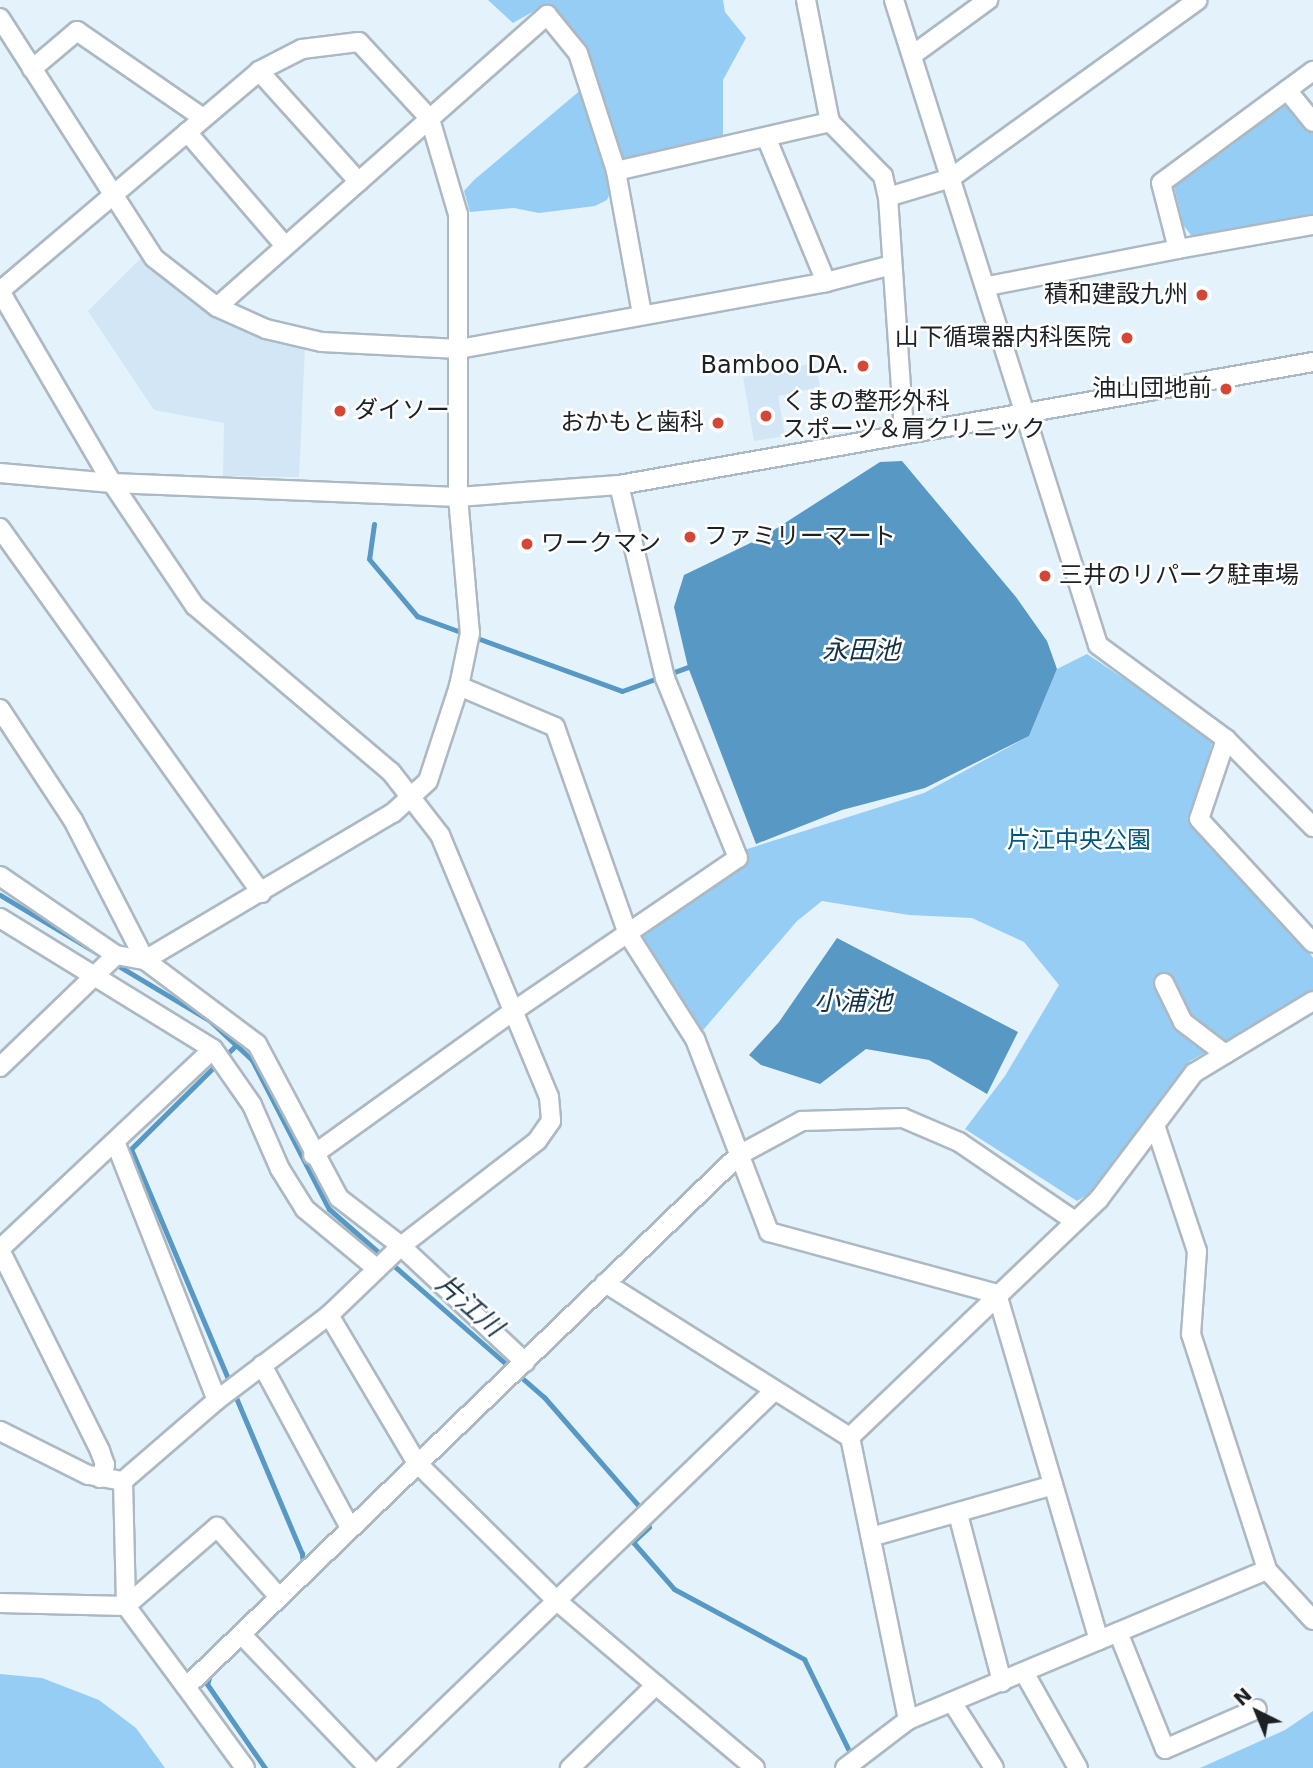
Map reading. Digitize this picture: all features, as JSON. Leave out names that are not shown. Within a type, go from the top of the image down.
[{"type":"street","points":[[806,0],[830,122],[883,176],[888,197],[904,432]]},
{"type":"street","points":[[894,0],[914,54],[951,178],[988,286],[1023,410],[1098,645],[1226,739],[1313,827]]},
{"type":"street","points":[[914,54],[988,0]]},
{"type":"street","points":[[888,197],[951,178],[1198,0]]},
{"type":"street","points":[[216,307],[547,15],[578,53],[615,171],[642,314]]},
{"type":"street","points":[[0,18],[154,258],[216,307],[266,329],[322,342],[459,349],[826,282],[892,265]]},
{"type":"street","points":[[32,69],[77,31],[203,118]]},
{"type":"street","points":[[0,876],[116,955],[145,960],[393,813],[413,795],[428,781],[459,686],[470,633],[458,497],[458,214],[430,119],[359,41],[302,49],[259,71],[0,291],[112,483],[195,606],[295,688],[413,795],[440,835],[512,1012],[550,1097],[551,1121],[537,1141],[401,1246],[329,1315],[227,1392],[123,1481],[100,1478],[0,1431]]},
{"type":"street","points":[[259,71],[359,182]]},
{"type":"street","points":[[1178,248],[1161,183],[1313,71]]},
{"type":"street","points":[[1287,90],[1313,122]]},
{"type":"street","points":[[615,171],[830,122]]},
{"type":"street","points":[[187,132],[285,247]]},
{"type":"street","points":[[766,136],[826,282]]},
{"type":"street","points":[[988,286],[1178,248],[1313,225]]},
{"type":"street","points":[[0,473],[112,483],[458,497],[619,485],[1023,410],[1313,362]]},
{"type":"street","points":[[313,1155],[512,1012],[738,858],[665,678],[619,485]]},
{"type":"street","points":[[0,528],[261,893]]},
{"type":"street","points":[[459,686],[555,727],[628,934],[695,1039],[769,1232],[997,1294]]},
{"type":"street","points":[[0,709],[73,820],[145,960],[257,1044],[313,1155],[339,1198],[401,1246],[525,1362]]},
{"type":"street","points":[[1226,739],[1199,819],[1313,943]]},
{"type":"street","points":[[0,918],[219,1056],[305,1209],[378,1266]]},
{"type":"street","points":[[0,1067],[116,955]]},
{"type":"street","points":[[1164,983],[1183,1021],[1225,1054]]},
{"type":"street","points":[[850,1437],[1099,1199],[1194,1073],[1313,1001]]},
{"type":"street","points":[[100,1478],[105,1465],[100,1451],[0,1250],[219,1056]]},
{"type":"street","points":[[186,1687],[246,1639],[279,1597],[298,1578],[739,1155],[802,1121],[903,1118],[959,1142],[1075,1221]]},
{"type":"street","points":[[1155,1125],[1197,1251],[1191,1334],[1267,1570],[1313,1620]]},
{"type":"street","points":[[117,1144],[227,1392]]},
{"type":"street","points":[[605,1283],[850,1437],[908,1720]]},
{"type":"street","points":[[997,1294],[1099,1640]]},
{"type":"street","points":[[329,1315],[417,1462],[557,1601],[755,1768]]},
{"type":"street","points":[[262,1365],[350,1528]]},
{"type":"street","points":[[383,1768],[774,1391]]},
{"type":"street","points":[[123,1481],[127,1606],[245,1768]]},
{"type":"street","points":[[871,1537],[1053,1485]]},
{"type":"street","points":[[958,1514],[1002,1682]]},
{"type":"street","points":[[0,1604],[127,1606],[217,1527],[279,1597]]},
{"type":"street","points":[[845,1768],[865,1762],[908,1720],[1025,1674],[1267,1570]]},
{"type":"street","points":[[1118,1632],[1165,1749],[1249,1707]]},
{"type":"street","points":[[246,1639],[369,1768]]},
{"type":"street","points":[[1025,1674],[1078,1768]]},
{"type":"street","points":[[570,1768],[656,1685]]},
{"type":"street","points":[[953,1702],[994,1768]]},
{"type":"shaded area","points":[[141,258],[204,310],[280,343],[305,347],[299,477],[223,476],[224,423],[154,410],[88,311]]},
{"type":"shaded area","name":"くまの整形外科 スポーツ＆肩クリニック","points":[[815,363],[820,387],[778,396],[785,436],[754,441],[743,377]]},
{"type":"green space","points":[[488,0],[723,0],[725,12],[746,38],[723,80],[723,135],[719,140],[627,162],[607,171],[611,191],[607,200],[595,206],[539,213],[514,208],[470,212],[464,191],[474,180],[595,78],[589,55],[555,12],[536,10],[513,23]]},
{"type":"green space","points":[[1294,104],[1313,130],[1313,216],[1194,239],[1183,225],[1173,182],[1284,105]]},
{"type":"green space","name":"片江中央公園","points":[[1087,654],[1207,734],[1212,743],[1195,816],[1301,939],[1313,958],[1313,994],[1190,1061],[1097,1189],[1077,1201],[965,1129],[1005,1076],[1059,985],[1024,942],[972,918],[909,915],[822,901],[797,921],[698,1036],[643,948],[641,930],[739,870],[744,850],[924,793],[1029,736],[1057,669]]},
{"type":"green space","points":[[0,1674],[42,1678],[99,1700],[136,1728],[165,1768],[0,1768]]},
{"type":"green space","points":[[1313,1711],[1313,1768],[1200,1768],[1285,1730]]},
{"type":"water","name":"永田池","points":[[902,461],[1016,597],[1047,641],[1057,669],[1029,736],[925,788],[842,810],[756,844],[688,667],[674,607],[684,575],[763,537],[880,462]]},
{"type":"water","name":"小浦池","points":[[837,938],[1018,1032],[987,1094],[929,1060],[866,1049],[820,1084],[761,1065],[749,1055],[779,1022]]},
{"type":"waterway","points":[[374,524],[369,559],[417,616],[622,691],[688,667]]},
{"type":"waterway","name":"片江川","points":[[0,895],[209,1020],[252,1060],[329,1209],[544,1397],[643,1511]]},
{"type":"waterway","points":[[236,1045],[131,1149],[302,1553],[303,1567]]},
{"type":"waterway","name":"片江川","points":[[647,1520],[649,1527],[633,1542],[674,1589],[804,1659],[853,1759]]},
{"type":"waterway","points":[[210,1675],[207,1684],[265,1768]]},
{"type":"place","name":"積和建設九州","points":[[1202,295]]},
{"type":"place","name":"山下循環器内科医院","points":[[1127,338]]},
{"type":"place","name":"Bamboo DA.","points":[[863,366]]},
{"type":"place","name":"油山団地前","points":[[1226,389]]},
{"type":"place","name":"ダイソー","points":[[340,411]]},
{"type":"place","name":"くまの整形外科 スポーツ＆肩クリニック","points":[[766,416]]},
{"type":"place","name":"おかもと歯科","points":[[718,423]]},
{"type":"place","name":"ファミリーマート","points":[[690,537]]},
{"type":"place","name":"ワークマン","points":[[527,544]]},
{"type":"place","name":"三井のリパーク駐車場","points":[[1045,576]]}]
